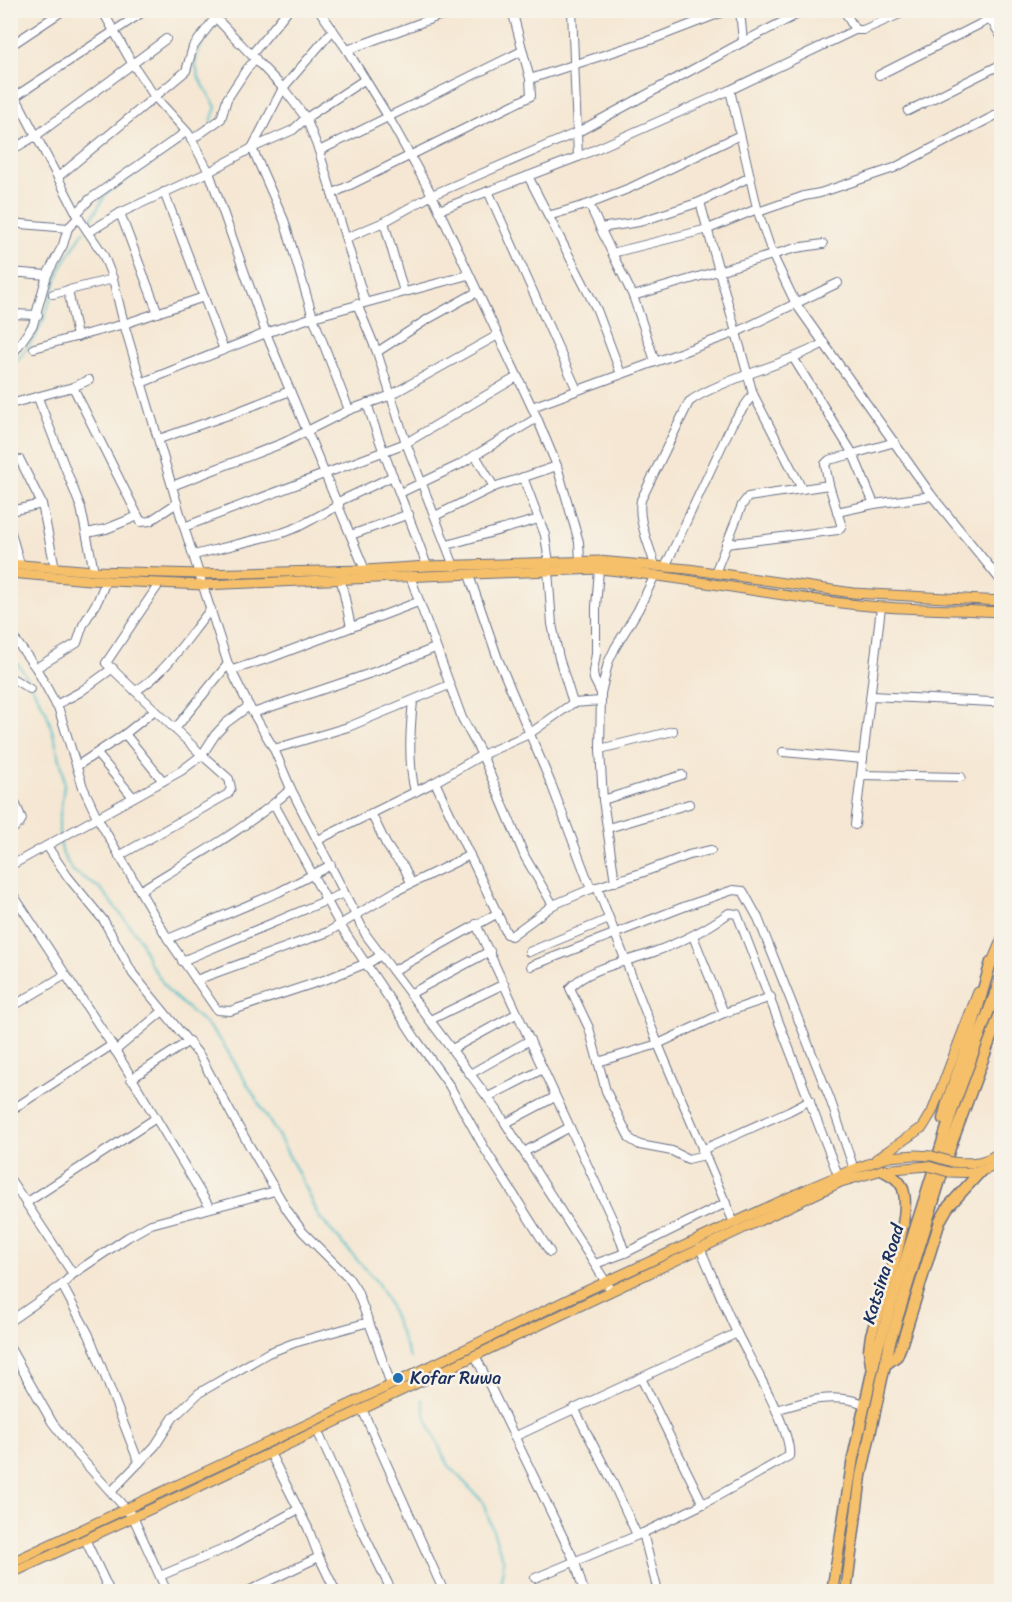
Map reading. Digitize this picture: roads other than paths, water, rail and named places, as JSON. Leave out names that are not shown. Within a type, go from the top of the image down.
[{"type":"highway","points":[[943,1138],[943,1122],[948,1099],[965,1052],[992,962]]},
{"type":"highway","name":"Katsina Road","points":[[832,1592],[844,1508],[872,1370],[943,1138],[1002,975]]},
{"type":"highway","name":"Katsina Road","points":[[846,1592],[861,1476],[885,1365],[950,1148],[1002,1008]]},
{"type":"highway","points":[[872,1370],[869,1350],[871,1335],[903,1226],[903,1188],[894,1177],[882,1170]]},
{"type":"highway","points":[[885,1365],[897,1356],[901,1346],[940,1221],[948,1207],[981,1171]]},
{"type":"main road","points":[[10,573],[106,581],[202,585],[469,575],[548,567],[580,561],[715,573],[853,593],[1002,601]]},
{"type":"main road","points":[[15,564],[94,571],[200,574],[428,566],[658,569],[881,607],[1002,612]]},
{"type":"main road","points":[[872,1162],[923,1126],[1002,938]]},
{"type":"main road","points":[[10,1563],[391,1385],[608,1286],[700,1248],[841,1182],[882,1170],[928,1166],[951,1167],[981,1163],[991,1159],[1002,1150]]},
{"type":"main road","points":[[10,1574],[475,1355],[734,1223],[838,1175],[872,1162],[902,1156],[932,1156],[951,1167],[972,1173],[1002,1160]]},
{"type":"street","points":[[10,46],[64,10]]},
{"type":"street","points":[[102,10],[112,32],[132,63],[155,97],[189,136],[209,172],[223,217],[266,333],[365,570]]},
{"type":"street","points":[[13,98],[146,10]]},
{"type":"street","points":[[10,358],[30,332],[38,315],[47,275],[63,245],[68,228],[90,199],[189,136],[221,119],[227,99],[288,10]]},
{"type":"street","points":[[319,10],[389,118],[432,195],[532,407],[557,466],[577,534],[580,561]]},
{"type":"street","points":[[347,50],[455,10]]},
{"type":"street","points":[[332,194],[529,97],[532,90],[530,79],[512,10]]},
{"type":"street","points":[[578,158],[572,12],[581,10]]},
{"type":"street","points":[[530,79],[574,66],[728,10]]},
{"type":"street","points":[[740,10],[743,42]]},
{"type":"street","points":[[346,238],[384,222],[432,195],[578,132],[806,10]]},
{"type":"street","points":[[844,10],[855,30]]},
{"type":"street","points":[[439,210],[578,158],[730,90],[855,30],[863,30],[909,10]]},
{"type":"street","points":[[985,10],[1002,38]]},
{"type":"street","points":[[58,177],[186,71],[193,47],[215,14],[283,88],[306,118],[319,151],[346,238],[361,303],[389,396],[454,566]]},
{"type":"street","points":[[879,75],[1002,14]]},
{"type":"street","points":[[252,148],[283,88],[333,30]]},
{"type":"street","points":[[10,151],[37,135],[166,39]]},
{"type":"street","points":[[319,151],[522,51]]},
{"type":"street","points":[[908,111],[1002,64]]},
{"type":"street","points":[[89,231],[120,213],[287,133],[364,80]]},
{"type":"street","points":[[10,86],[13,98],[37,135],[79,216],[103,254],[113,279],[124,324],[184,527],[230,667],[274,749],[291,789],[366,935],[506,1123],[608,1286]]},
{"type":"street","points":[[730,90],[758,211],[773,256],[796,304],[932,496],[1002,582]]},
{"type":"street","points":[[612,254],[708,229],[804,195],[820,193],[894,168],[1002,112]]},
{"type":"street","points":[[548,216],[589,204],[630,188],[740,135]]},
{"type":"street","points":[[252,148],[284,220],[313,317],[349,410]]},
{"type":"street","points":[[528,176],[597,310],[621,374]]},
{"type":"street","points":[[600,228],[639,222],[700,201],[750,177]]},
{"type":"street","points":[[164,192],[224,350]]},
{"type":"street","points":[[488,192],[577,390]]},
{"type":"street","points":[[700,201],[753,394],[802,489]]},
{"type":"street","points":[[589,204],[633,296],[655,361]]},
{"type":"street","points":[[120,213],[158,313]]},
{"type":"street","points":[[384,222],[404,292]]},
{"type":"street","points":[[10,224],[68,228]]},
{"type":"street","points":[[633,296],[796,249],[823,244]]},
{"type":"street","points":[[10,272],[47,275]]},
{"type":"street","points":[[141,382],[313,317],[468,275]]},
{"type":"street","points":[[53,294],[113,279]]},
{"type":"street","points":[[532,407],[737,332],[837,283]]},
{"type":"street","points":[[68,290],[77,337]]},
{"type":"street","points":[[377,352],[428,319],[477,292]]},
{"type":"street","points":[[34,348],[124,324],[204,297]]},
{"type":"street","points":[[10,314],[38,315]]},
{"type":"street","points":[[172,486],[284,443],[349,410],[389,396],[498,335]]},
{"type":"street","points":[[658,569],[641,514],[641,500],[689,402],[697,395],[747,374],[794,359],[824,344]]},
{"type":"street","points":[[794,359],[854,453],[874,504]]},
{"type":"street","points":[[184,527],[383,453],[518,377]]},
{"type":"street","points":[[10,404],[38,398],[89,380]]},
{"type":"street","points":[[73,387],[141,522],[146,523],[177,503]]},
{"type":"street","points":[[159,439],[290,391]]},
{"type":"street","points":[[615,882],[603,800],[600,749],[601,697],[610,657],[638,610],[732,424],[753,394]]},
{"type":"street","points":[[38,398],[74,487],[87,533],[94,571]]},
{"type":"street","points":[[367,403],[383,453],[428,566]]},
{"type":"street","points":[[400,493],[459,465],[537,418]]},
{"type":"street","points":[[726,544],[838,530],[841,527],[829,485],[826,462],[895,442]]},
{"type":"street","points":[[475,455],[494,487]]},
{"type":"street","points":[[20,460],[42,504],[55,568]]},
{"type":"street","points":[[435,516],[494,487],[557,466]]},
{"type":"street","points":[[194,555],[298,527],[393,476]]},
{"type":"street","points":[[523,477],[545,535],[554,635],[573,703]]},
{"type":"street","points":[[715,573],[742,505],[748,497],[829,485]]},
{"type":"street","points":[[837,513],[874,504],[932,496]]},
{"type":"street","points":[[10,511],[42,504]]},
{"type":"street","points":[[351,535],[409,514]]},
{"type":"street","points":[[87,533],[106,529],[138,516]]},
{"type":"street","points":[[447,545],[539,519]]},
{"type":"street","points":[[10,528],[15,564]]},
{"type":"street","points":[[599,569],[594,679],[601,697]]},
{"type":"street","points":[[469,575],[498,658],[529,734],[594,888],[616,933],[658,1044],[734,1223]]},
{"type":"street","points":[[410,576],[462,718],[482,755],[525,857],[553,905]]},
{"type":"street","points":[[340,580],[351,627]]},
{"type":"street","points":[[36,668],[77,643],[82,625],[98,600],[106,581]]},
{"type":"street","points":[[119,856],[228,794],[231,788],[229,779],[106,663],[159,584]]},
{"type":"street","points":[[175,729],[230,667],[270,658],[418,602]]},
{"type":"street","points":[[855,825],[881,607]]},
{"type":"street","points":[[135,691],[159,673],[211,609]]},
{"type":"street","points":[[10,633],[36,668],[56,705],[69,738],[83,787],[119,856],[168,939],[217,1010],[230,1011],[327,979],[381,955]]},
{"type":"street","points":[[10,866],[163,781],[202,756],[215,735],[251,709],[380,670],[435,648]]},
{"type":"street","points":[[596,654],[610,657]]},
{"type":"street","points":[[56,705],[80,692],[112,668]]},
{"type":"street","points":[[10,677],[30,689]]},
{"type":"street","points":[[274,749],[348,727],[449,685]]},
{"type":"street","points":[[871,696],[992,702]]},
{"type":"street","points":[[318,840],[435,782],[482,755],[529,734],[573,703],[601,697]]},
{"type":"street","points":[[413,701],[410,737],[411,773],[415,792]]},
{"type":"street","points":[[77,766],[125,734],[154,710]]},
{"type":"street","points":[[600,749],[673,731]]},
{"type":"street","points":[[125,734],[163,781]]},
{"type":"street","points":[[783,752],[863,759]]},
{"type":"street","points":[[97,754],[134,797]]},
{"type":"street","points":[[603,800],[682,775]]},
{"type":"street","points":[[861,775],[962,777]]},
{"type":"street","points":[[435,782],[507,934],[511,936],[553,905],[677,859],[711,850]]},
{"type":"street","points":[[141,890],[273,804],[291,789]]},
{"type":"street","points":[[10,791],[22,819],[10,831]]},
{"type":"street","points":[[273,804],[340,924],[449,1085],[486,1150],[550,1252]]},
{"type":"street","points":[[608,828],[689,804]]},
{"type":"street","points":[[371,813],[390,850],[404,867],[411,883]]},
{"type":"street","points":[[54,842],[68,878],[104,921],[133,974],[207,1066],[275,1191],[303,1232],[348,1277],[357,1291],[391,1385]]},
{"type":"street","points":[[196,980],[328,932],[411,883],[470,855]]},
{"type":"street","points":[[168,939],[279,892],[331,866]]},
{"type":"street","points":[[531,966],[686,906],[739,889],[747,897],[758,918],[830,1099],[854,1169]]},
{"type":"street","points":[[10,890],[113,1048],[210,1209]]},
{"type":"street","points":[[182,961],[344,893]]},
{"type":"street","points":[[393,971],[498,913]]},
{"type":"street","points":[[810,1100],[688,1159],[665,1148],[633,1142],[613,1107],[589,1028],[570,988],[598,970],[693,936],[729,913],[737,914],[771,997],[810,1100],[838,1175]]},
{"type":"street","points":[[529,952],[609,918]]},
{"type":"street","points":[[476,924],[616,1227],[625,1252]]},
{"type":"street","points":[[693,936],[724,1013]]},
{"type":"street","points":[[410,994],[490,951]]},
{"type":"street","points":[[762,976],[778,969]]},
{"type":"street","points":[[10,1008],[66,975]]},
{"type":"street","points":[[429,1020],[504,984]]},
{"type":"street","points":[[598,1062],[658,1044],[724,1013],[771,997]]},
{"type":"street","points":[[10,1111],[113,1048],[163,1011]]},
{"type":"street","points":[[452,1049],[516,1014]]},
{"type":"street","points":[[470,1074],[530,1040]]},
{"type":"street","points":[[131,1079],[189,1041]]},
{"type":"street","points":[[488,1097],[543,1069]]},
{"type":"street","points":[[506,1123],[555,1097]]},
{"type":"street","points":[[26,1203],[156,1118]]},
{"type":"street","points":[[524,1152],[570,1127]]},
{"type":"street","points":[[10,1179],[73,1274]]},
{"type":"street","points":[[10,1321],[128,1236],[151,1224],[275,1191]]},
{"type":"street","points":[[596,1264],[726,1203]]},
{"type":"street","points":[[535,1578],[640,1534],[703,1504],[789,1456],[788,1443],[776,1410],[737,1333],[700,1248]]},
{"type":"street","points":[[62,1285],[89,1335],[139,1463]]},
{"type":"street","points":[[111,1492],[139,1463],[184,1406],[215,1383],[268,1353],[294,1343],[369,1322]]},
{"type":"street","points":[[514,1437],[737,1333]]},
{"type":"street","points":[[10,1348],[52,1422],[133,1517],[167,1592]]},
{"type":"street","points":[[475,1355],[575,1562],[584,1592]]},
{"type":"street","points":[[641,1378],[703,1504]]},
{"type":"street","points":[[776,1410],[821,1398],[841,1398],[864,1404]]},
{"type":"street","points":[[574,1408],[640,1534],[658,1592]]},
{"type":"street","points":[[362,1409],[444,1592]]},
{"type":"street","points":[[317,1430],[392,1592]]},
{"type":"street","points":[[270,1453],[297,1510],[309,1528],[319,1557],[336,1592]]},
{"type":"street","points":[[160,1576],[231,1546],[297,1510]]},
{"type":"street","points":[[1001,1517],[1002,1535]]},
{"type":"street","points":[[85,1539],[110,1592]]},
{"type":"street","points":[[246,1592],[319,1557]]},
{"type":"waterway","points":[[221,19],[229,10]]},
{"type":"waterway","points":[[211,122],[216,107],[199,78],[195,63],[204,38],[217,24]]},
{"type":"waterway","points":[[87,226],[106,194],[187,139]]},
{"type":"waterway","points":[[10,370],[35,337],[45,316],[61,267],[84,231]]},
{"type":"waterway","points":[[10,654],[23,671],[46,711],[55,740],[63,771],[64,786],[59,822],[59,837],[63,855],[73,871],[101,889],[140,939],[149,962],[169,992],[209,1027],[222,1042],[279,1137],[319,1217],[377,1282],[389,1304],[410,1358]]},
{"type":"waterway","points":[[422,1399],[426,1418],[450,1467],[483,1502],[504,1562],[500,1586],[502,1592]]},
{"type":"place","name":"Kofar Ruwa","points":[[398,1378]]}]
